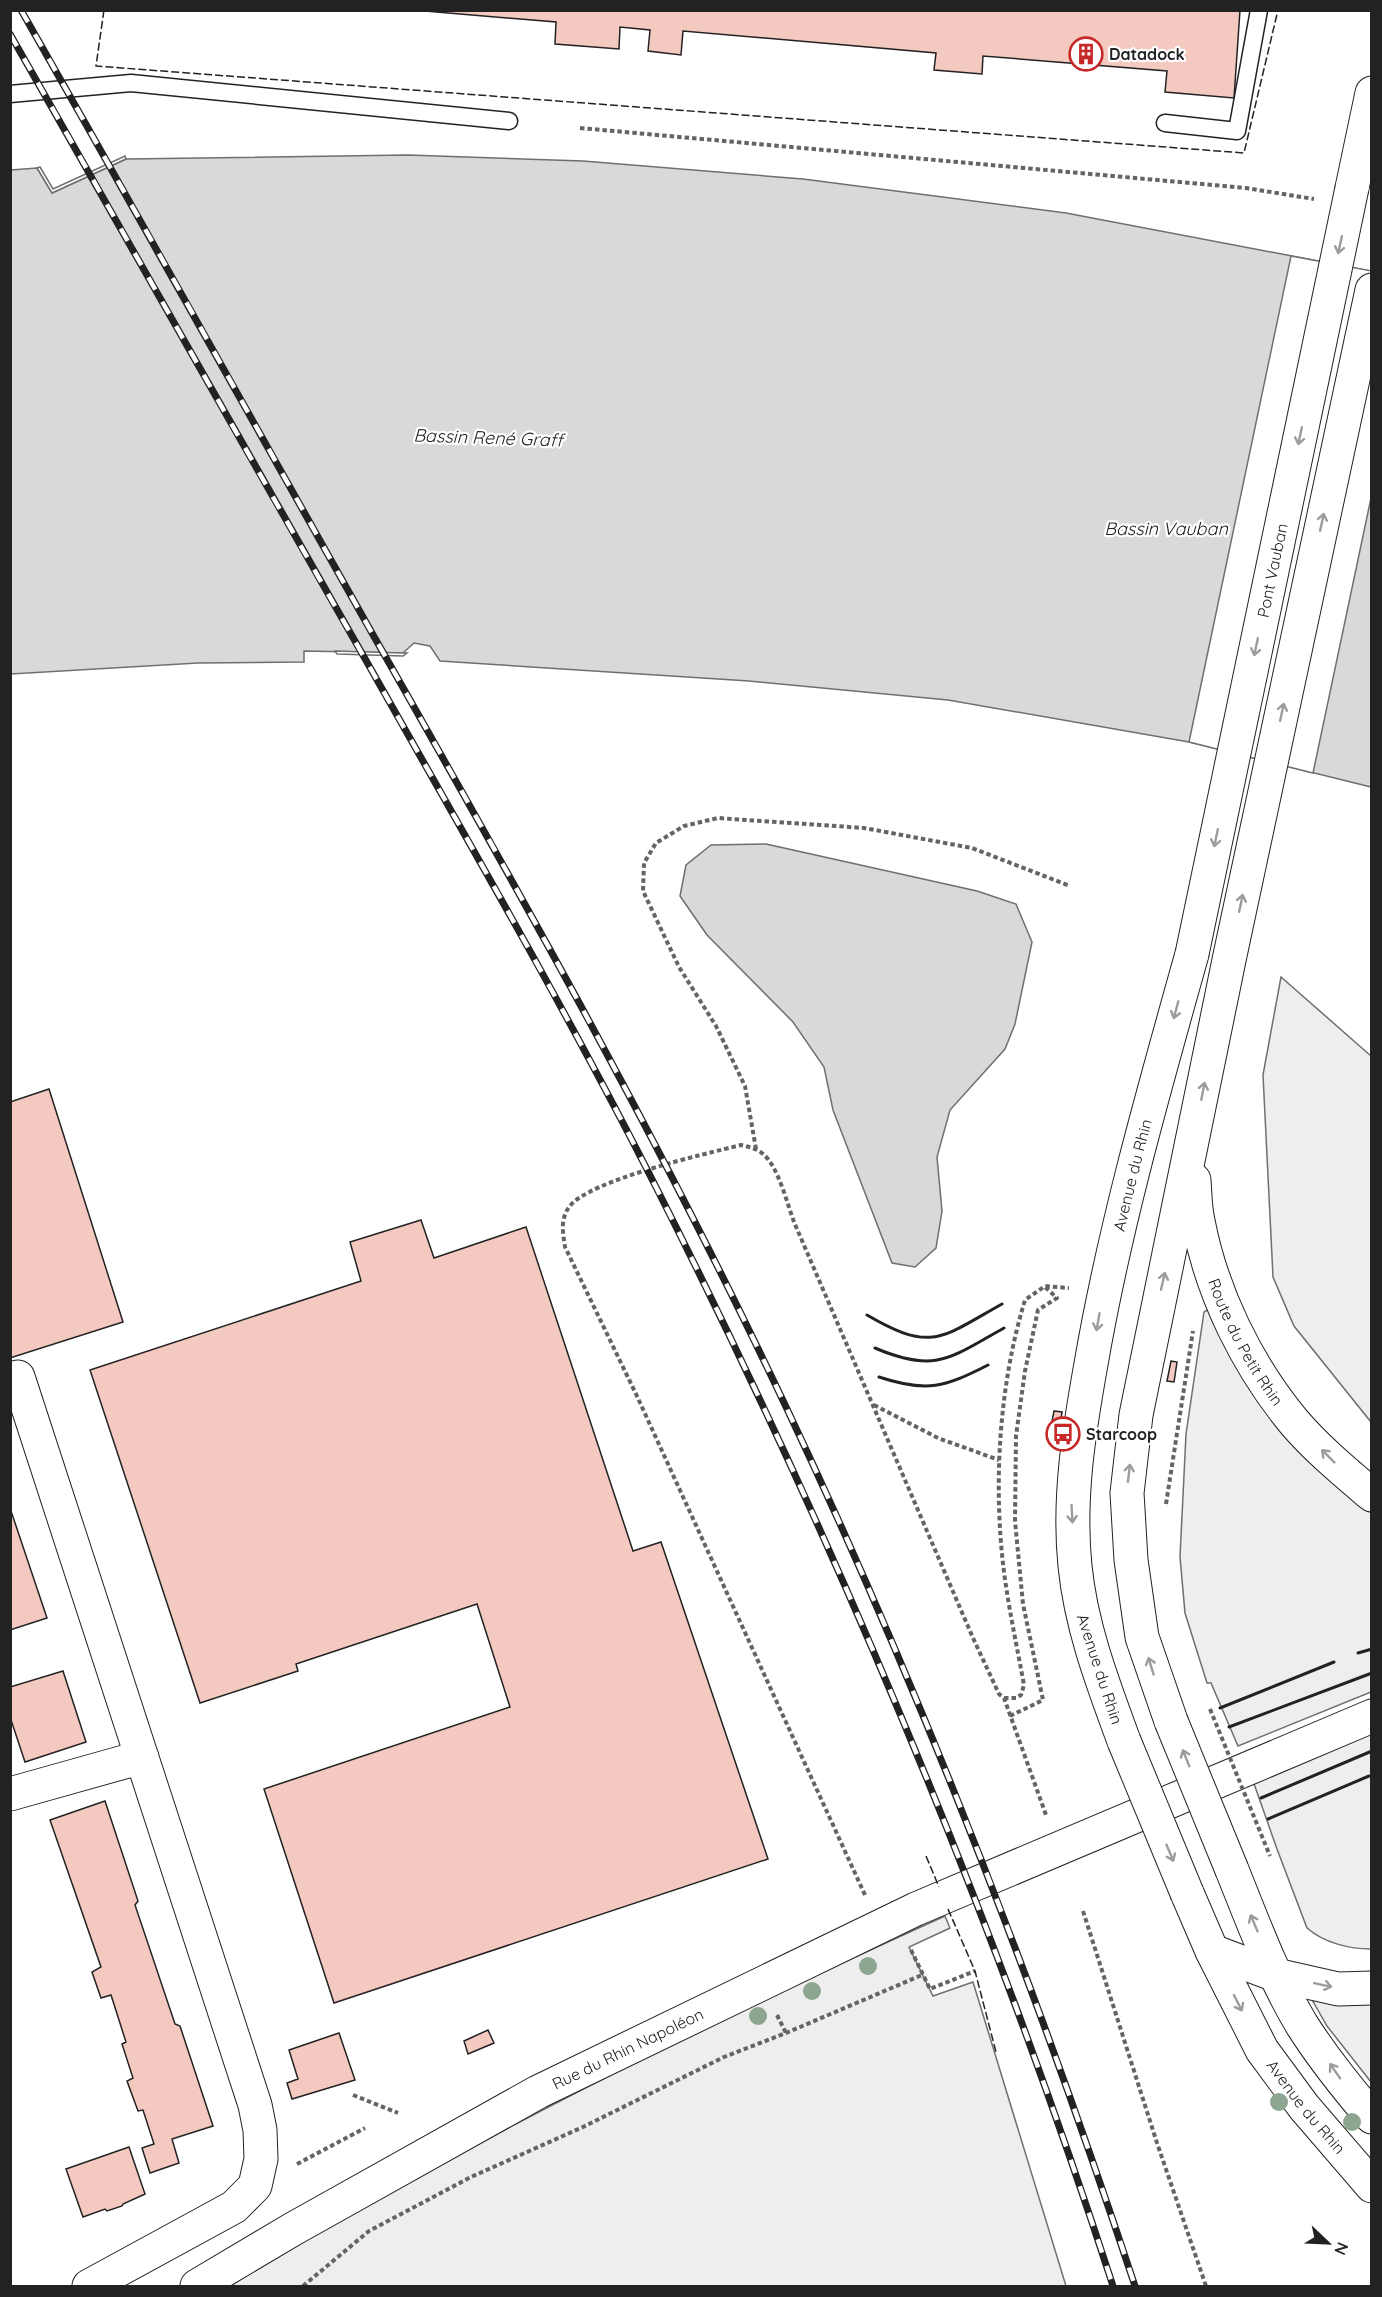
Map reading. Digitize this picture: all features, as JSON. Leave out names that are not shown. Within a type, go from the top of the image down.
[{"type":"main road","name":"Pont Vauban","points":[[1192,954],[1371,93]]},
{"type":"main road","points":[[1371,290],[1152,1332],[1136,1415],[1126,1493],[1131,1560],[1142,1637],[1170,1721],[1276,1975],[1302,2025],[1371,2117]]},
{"type":"main road","name":"Avenue du Rhin","points":[[1192,954],[1134,1161],[1107,1279],[1080,1430],[1072,1500],[1075,1566],[1082,1616],[1124,1741],[1212,1951],[1262,2049],[1304,2108],[1371,2186]]},
{"type":"main road","name":"Route du Petit Rhin","points":[[1191,1153],[1197,1220],[1216,1290],[1259,1375],[1295,1423],[1332,1461],[1371,1495]]},
{"type":"main road","points":[[10,1380],[18,1377],[255,2105],[260,2130],[261,2158],[255,2186],[234,2206],[89,2286]]},
{"type":"main road","name":"Rue du Rhin Napoléon","points":[[197,2286],[293,2229],[538,2092],[916,1909],[1371,1716]]},
{"type":"main road","points":[[10,1794],[142,1758]]},
{"type":"main road","points":[[1212,1951],[1276,1975],[1338,1989],[1371,1988]]},
{"type":"lane","points":[[1165,123],[1237,131],[1259,10]]},
{"type":"lane","points":[[10,94],[131,83],[509,121]]},
{"type":"path","points":[[580,128],[1246,188],[1314,200]]},
{"type":"path","points":[[756,1149],[745,1086],[716,1026],[679,967],[643,891],[644,863],[656,843],[684,826],[718,818],[864,828],[972,848],[1070,886]]},
{"type":"path","points":[[867,1899],[650,1425],[565,1247],[562,1223],[570,1207],[584,1195],[617,1180],[741,1145],[756,1149],[765,1155],[773,1168],[794,1222],[973,1638],[999,1694],[1004,1698],[1048,1821]]},
{"type":"path","points":[[1004,1698],[1016,1698],[1021,1695],[1024,1685],[1004,1571],[999,1460],[1003,1409],[1024,1300],[1045,1286],[1069,1288]]},
{"type":"path","points":[[1010,1716],[1043,1700],[1023,1604],[1015,1521],[1016,1436],[1025,1371],[1038,1311],[1057,1298],[1045,1286]]},
{"type":"path","points":[[1165,1509],[1194,1324]]},
{"type":"path","points":[[873,1405],[938,1438],[999,1460]]},
{"type":"path","points":[[1210,1709],[1270,1856]]},
{"type":"path","points":[[1083,1911],[1157,2143],[1206,2286]]},
{"type":"path","points":[[909,1947],[930,1989],[975,1971]]},
{"type":"path","points":[[303,2286],[369,2231],[471,2177],[583,2127],[724,2057],[786,2033],[922,1974]]},
{"type":"path","points":[[774,2008],[786,2033]]},
{"type":"path","points":[[353,2095],[398,2113]]},
{"type":"path","points":[[255,2186],[365,2128]]},
{"type":"shaded area","points":[[1281,977],[1371,1056],[1371,1422],[1294,1326],[1273,1277],[1263,1075]]},
{"type":"shaded area","points":[[1212,1307],[1371,1507],[1371,1692],[1238,1746],[1211,1683],[1207,1683],[1185,1613],[1180,1557],[1186,1434],[1204,1312]]},
{"type":"shaded area","points":[[1371,1732],[1371,1949],[1338,1944],[1321,1938],[1307,1928],[1253,1781]]},
{"type":"shaded area","points":[[945,1916],[950,1928],[909,1947],[933,1996],[973,1982],[1066,2286],[230,2286],[316,2234],[493,2136],[672,2044]]},
{"type":"shaded area","points":[[1311,1998],[1371,2004],[1371,2082],[1327,2026]]},
{"type":"water","points":[[408,155],[583,161],[803,179],[1066,213],[1371,271],[1371,787],[1189,742],[948,700],[749,681],[440,661],[430,646],[414,643],[403,653],[304,651],[304,662],[198,663],[11,674],[11,170],[37,168],[52,193],[126,159]]},
{"type":"water","points":[[766,844],[977,891],[1016,904],[1032,942],[1015,1024],[1005,1049],[950,1110],[937,1157],[942,1211],[936,1248],[915,1267],[892,1263],[833,1110],[824,1067],[793,1022],[707,935],[680,896],[686,865],[711,845]]},
{"type":"pier","points":[[125,156],[126,159],[52,193],[37,168],[40,167],[53,189]]},
{"type":"pier","points":[[1291,256],[1372,271],[1371,498],[1313,773],[1189,742]]},
{"type":"pier","points":[[335,651],[407,653],[403,656],[337,654]]},
{"type":"building","name":"Datadock","points":[[413,10],[1240,10],[1234,98],[1165,92],[1167,71],[983,56],[982,74],[934,70],[936,53],[683,31],[681,55],[648,51],[650,30],[620,27],[619,49],[555,44],[556,22]]},
{"type":"building","points":[[49,1089],[123,1322],[10,1358],[10,1102]]},
{"type":"building","points":[[421,1220],[434,1258],[526,1227],[633,1551],[661,1542],[768,1859],[334,2003],[264,1789],[510,1707],[477,1604],[296,1664],[298,1671],[200,1703],[90,1370],[361,1281],[350,1242]]},
{"type":"building","points":[[1171,1361],[1177,1362],[1174,1382],[1167,1381]]},
{"type":"building","points":[[1054,1411],[1062,1412],[1059,1433],[1050,1432]]},
{"type":"building","points":[[10,1508],[47,1618],[10,1630]]},
{"type":"building","points":[[63,1671],[86,1742],[25,1762],[10,1717],[10,1687]]},
{"type":"building","points":[[105,1801],[138,1901],[135,1905],[175,2024],[180,2026],[213,2126],[172,2139],[179,2163],[150,2173],[142,2148],[154,2144],[143,2110],[138,2111],[127,2081],[133,2078],[122,2044],[126,2042],[111,1995],[101,1998],[92,1972],[101,1967],[50,1820]]},
{"type":"building","points":[[488,2030],[494,2043],[468,2054],[464,2041]]},
{"type":"building","points":[[339,2033],[355,2080],[292,2099],[287,2083],[298,2079],[289,2050]]},
{"type":"building","points":[[129,2147],[145,2194],[122,2206],[83,2217],[66,2169]]},
{"type":"railway","points":[[21,10],[534,921],[639,1114],[739,1310],[837,1516],[930,1733],[1058,2063],[1135,2286]]},
{"type":"railway","points":[[10,34],[554,994],[624,1125],[724,1324],[848,1594],[963,1868],[1016,2006],[1113,2286]]},
{"type":"fence","points":[[104,10],[96,66],[1244,153],[1278,10]]},
{"type":"fence","points":[[926,1856],[939,1887]]},
{"type":"fence","points":[[948,1909],[975,1971],[996,2052]]},
{"type":"wall","points":[[867,1315],[907,1334],[922,1337],[936,1336],[950,1332],[1002,1304]]},
{"type":"wall","points":[[875,1348],[913,1360],[942,1359],[1004,1328]]},
{"type":"wall","points":[[879,1377],[910,1385],[935,1385],[947,1383],[988,1365]]},
{"type":"wall","points":[[1358,1653],[1372,1649]]},
{"type":"wall","points":[[1220,1708],[1334,1662]]},
{"type":"wall","points":[[1229,1727],[1372,1673]]},
{"type":"wall","points":[[1261,1798],[1372,1751]]},
{"type":"wall","points":[[1268,1819],[1369,1776]]},
{"type":"place","name":"Datadock","points":[[1086,54]]},
{"type":"place","name":"Starcoop","points":[[1063,1434]]},
{"type":"water label","name":"Bassin René Graff","points":[[488,438]]},
{"type":"water label","name":"Bassin Vauban","points":[[1166,529]]}]
